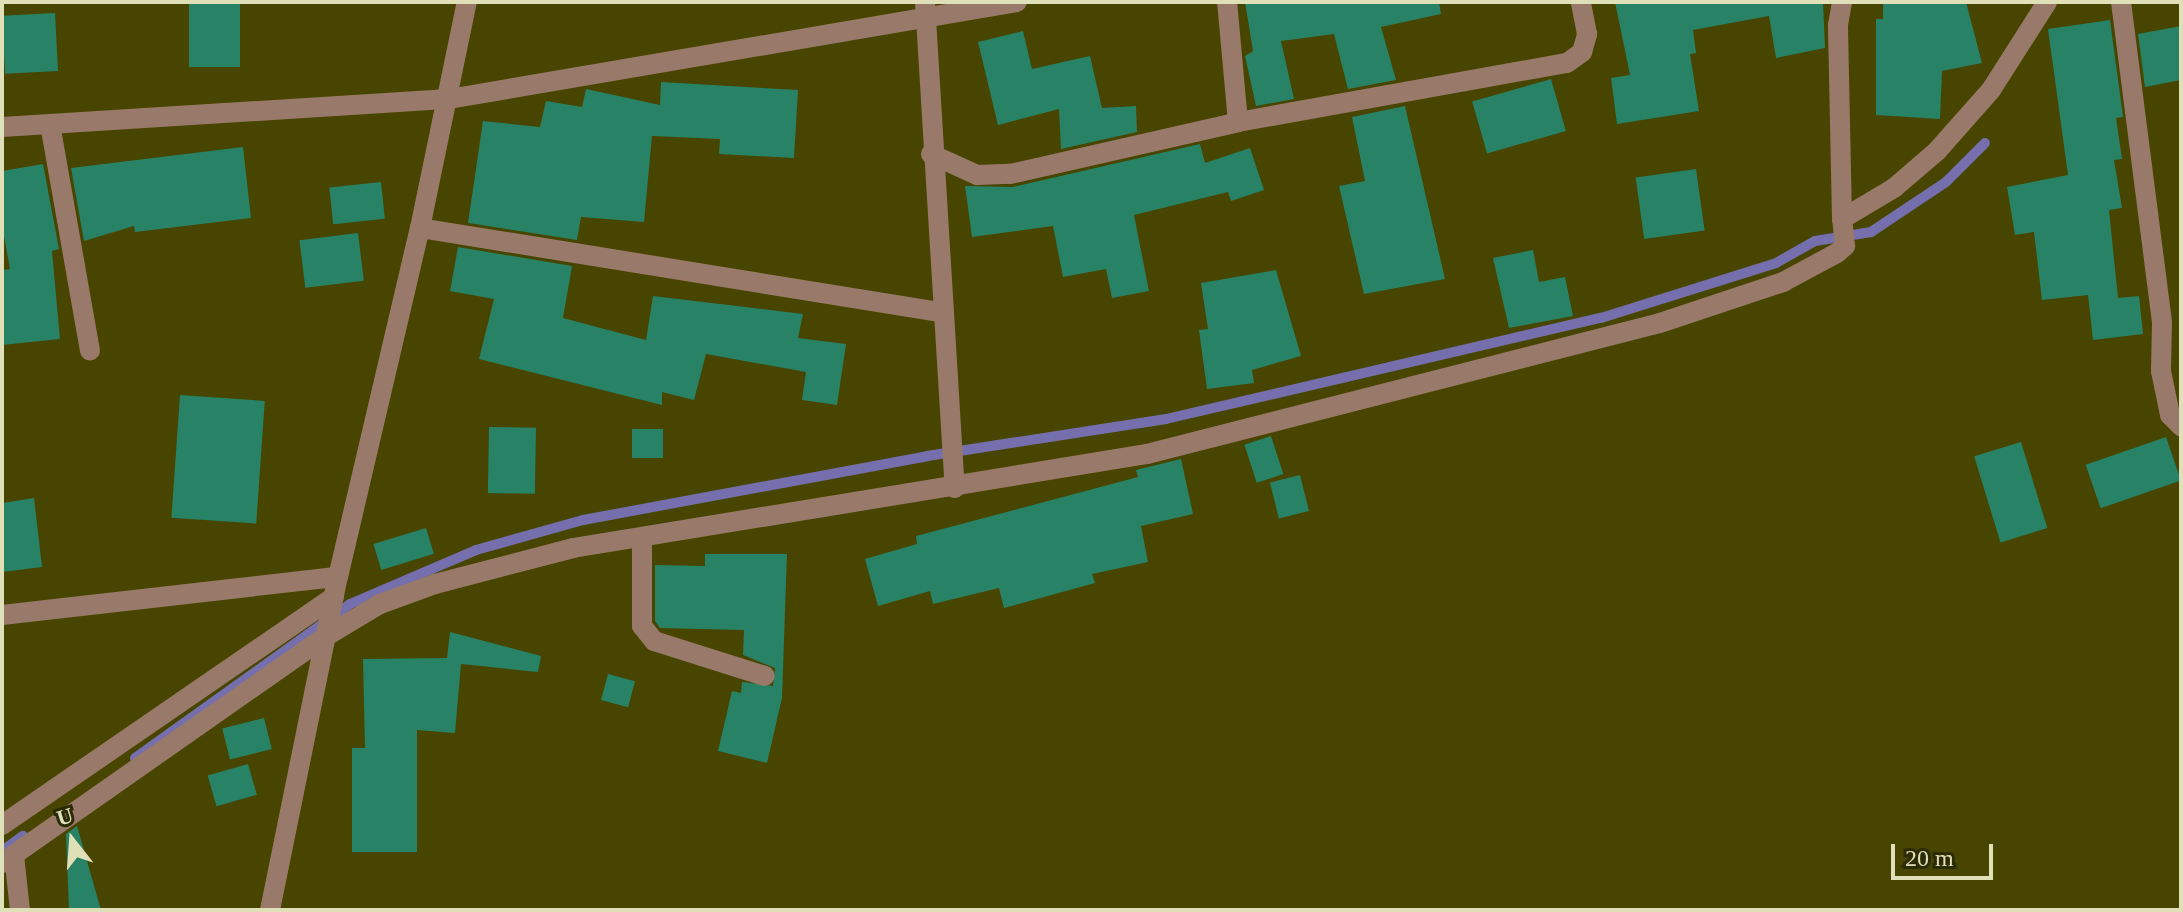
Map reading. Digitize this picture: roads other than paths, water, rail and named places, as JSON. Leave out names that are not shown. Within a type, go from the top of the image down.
[{"type":"street","points":[[270,910],[331,609],[449,99],[467,2]]},
{"type":"street","points":[[2,127],[449,99],[924,12],[1017,2]]},
{"type":"street","points":[[1227,2],[1238,122]]},
{"type":"street","points":[[931,154],[977,175],[1010,174],[1238,122],[1567,63],[1582,52],[1587,34],[1581,2]]},
{"type":"street","points":[[1842,2],[1838,25],[1843,230]]},
{"type":"street","points":[[2,615],[331,609],[380,604],[435,584],[558,551],[954,479],[1147,454],[1660,323],[1783,282],[1937,151],[1991,90],[2047,2]]},
{"type":"street","points":[[2121,2],[2162,322],[2161,371],[2170,415],[2181,426]]},
{"type":"street","points":[[924,12],[940,312],[954,479]]},
{"type":"street","points":[[50,124],[90,351]]},
{"type":"street","points":[[420,228],[940,312]]},
{"type":"street","points":[[642,538],[642,626],[654,641],[765,676]]},
{"type":"street","points":[[2,825],[331,609]]},
{"type":"street","points":[[20,910],[8,859],[331,609]]},
{"type":"waterway","points":[[135,758],[350,604],[476,550],[583,520],[927,456],[1166,419],[1601,318],[1776,263],[1815,241],[1871,232],[1946,182],[1985,143]]},
{"type":"waterway","points":[[2,851],[23,836]]}]
